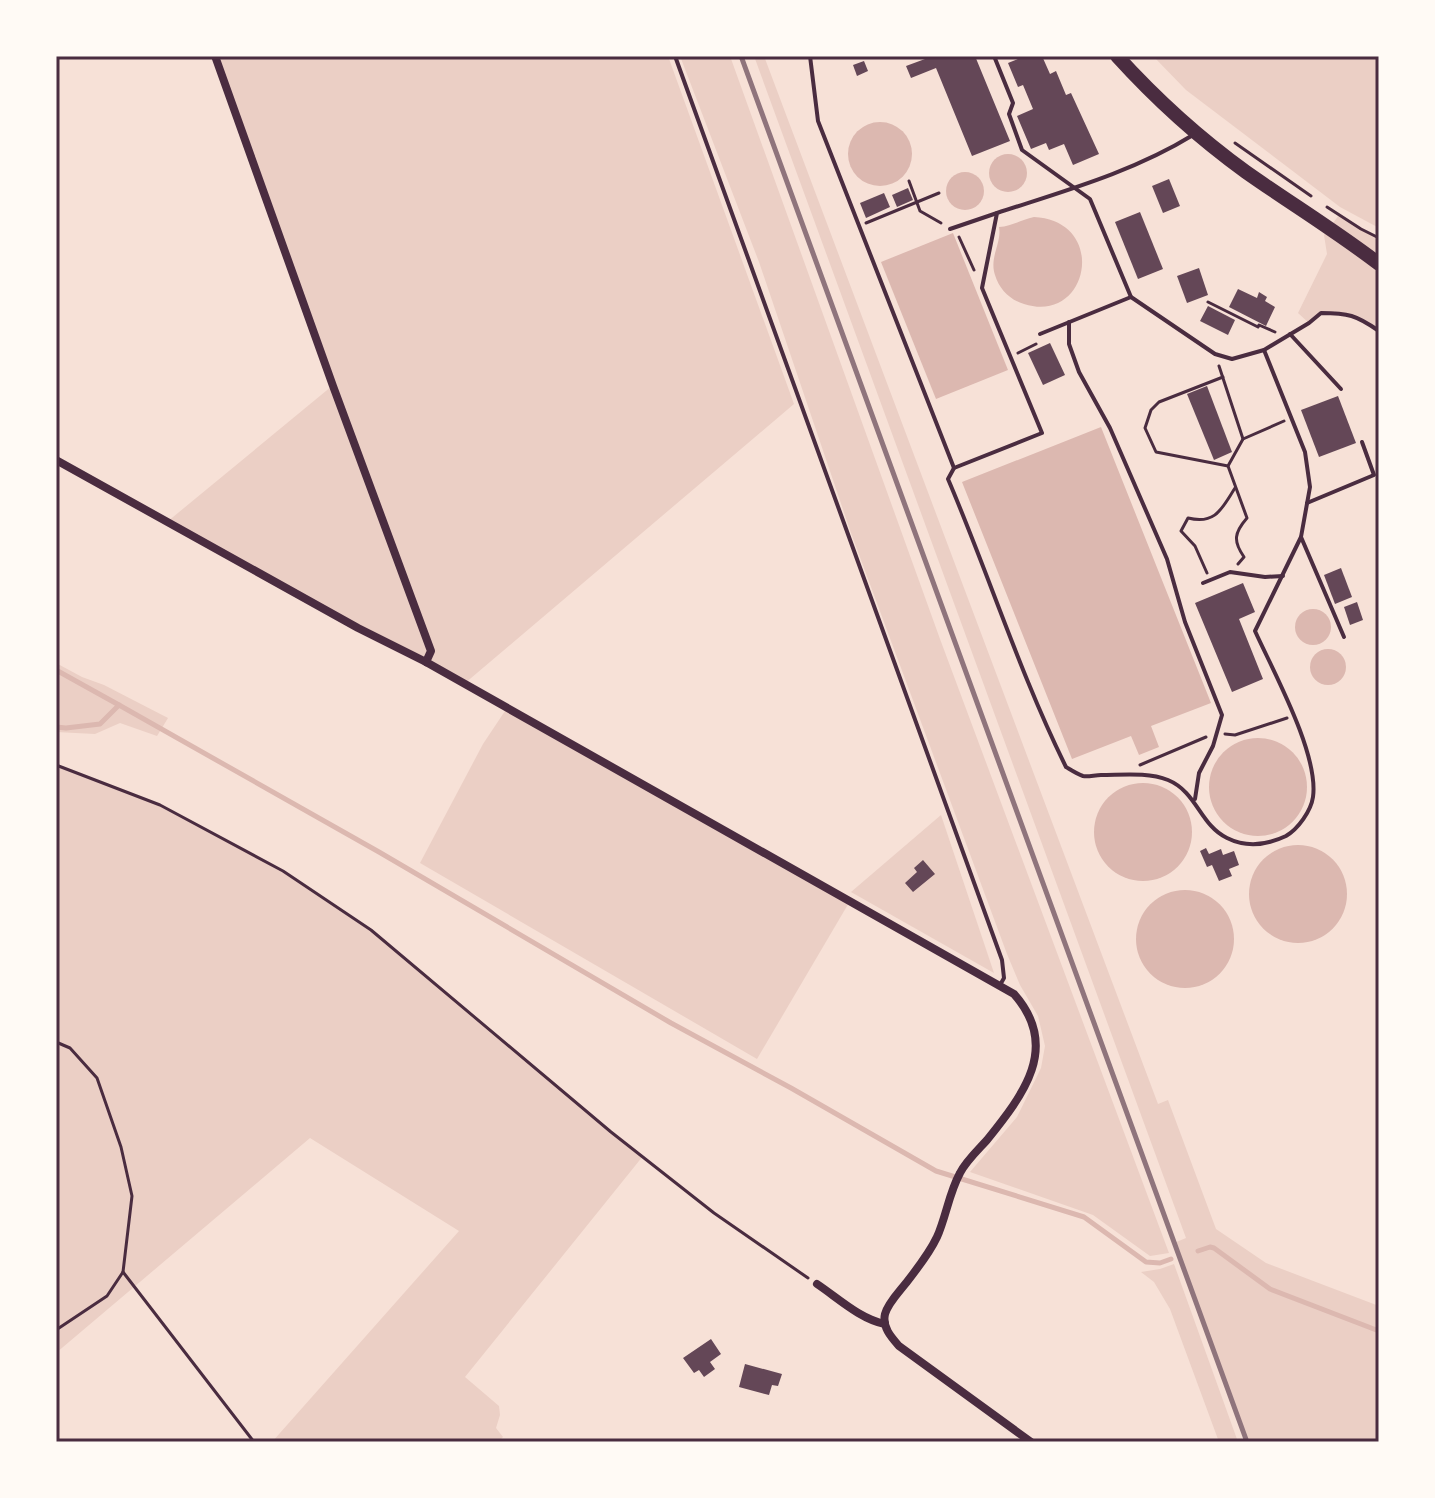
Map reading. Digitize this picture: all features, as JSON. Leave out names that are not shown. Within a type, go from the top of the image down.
[{"type":"main road","points":[[1117,56],[1148,90],[1196,133],[1379,264]]},
{"type":"street","points":[[215,56],[431,651],[426,662]]},
{"type":"street","points":[[56,460],[358,628],[426,662],[1014,994],[1033,1021],[1036,1054],[1009,1113],[960,1172],[937,1236],[929,1252],[890,1304],[885,1314],[885,1324],[888,1334],[899,1346],[1031,1442]]},
{"type":"street","points":[[817,1284],[864,1316],[885,1324]]},
{"type":"lane","points":[[675,56],[1002,960],[1004,978],[1000,985]]},
{"type":"lane","points":[[810,56],[818,121],[954,468]]},
{"type":"lane","points":[[994,56],[1013,103],[1009,114],[1022,150],[1090,199],[1131,297],[1215,354],[1232,359],[1264,350],[1321,313],[1346,313],[1379,331]]},
{"type":"lane","points":[[953,228],[1076,187],[1164,153],[1196,133]]},
{"type":"lane","points":[[997,213],[982,288],[1042,433],[954,468],[948,479],[998,608],[1066,767],[1083,776],[1146,775],[1168,780],[1195,801],[1210,825],[1227,838],[1252,845],[1273,842],[1292,832],[1305,817],[1313,798],[1312,769],[1297,721],[1255,631],[1301,537],[1310,487],[1305,452],[1264,350]]},
{"type":"lane","points":[[1040,334],[1131,297]]},
{"type":"lane","points":[[1069,322],[1069,344],[1079,372],[1110,428],[1167,559],[1185,622],[1222,715],[1213,746],[1199,773],[1195,801]]},
{"type":"lane","points":[[1288,336],[1341,389]]},
{"type":"lane","points":[[1307,503],[1374,475],[1362,442]]},
{"type":"lane","points":[[1301,537],[1344,637]]},
{"type":"lane","points":[[1203,583],[1230,572],[1283,576]]},
{"type":"path","points":[[1228,138],[1320,202],[1379,238]]},
{"type":"path","points":[[909,181],[920,211],[953,228],[982,288]]},
{"type":"path","points":[[859,226],[939,193]]},
{"type":"path","points":[[1208,302],[1258,327],[1288,336]]},
{"type":"path","points":[[1011,357],[1040,342],[1040,334]]},
{"type":"path","points":[[1215,354],[1243,439]]},
{"type":"path","points":[[1223,377],[1159,402],[1151,410],[1145,428],[1156,452],[1228,466]]},
{"type":"path","points":[[1230,572],[1244,557],[1237,547],[1236,537],[1247,518],[1228,466],[1243,439],[1291,418]]},
{"type":"path","points":[[1210,580],[1195,546],[1181,531],[1188,518],[1203,521],[1213,517],[1235,488]]},
{"type":"path","points":[[56,765],[160,805],[283,871],[371,930],[611,1132],[714,1213],[817,1284]]},
{"type":"path","points":[[56,1042],[70,1048],[97,1078],[121,1147],[132,1196],[123,1272],[107,1296],[56,1330]]},
{"type":"path","points":[[123,1272],[254,1442]]},
{"type":"shaded area","points":[[215,56],[668,56],[794,404],[464,684],[167,522],[332,386]]},
{"type":"shaded area","points":[[680,56],[730,56],[940,639],[1169,1253],[1150,1256],[1093,1215],[970,1172],[1017,1117],[1041,1068],[1045,1046],[1038,1016],[1007,954],[851,533],[759,262]]},
{"type":"shaded area","points":[[754,56],[764,56],[1158,1104],[1168,1100],[1216,1229],[1266,1263],[1379,1306],[1379,1442],[1247,1442],[1174,1243],[1186,1238]]},
{"type":"shaded area","points":[[1153,56],[1379,56],[1379,228],[1340,207],[1186,90]]},
{"type":"shaded area","points":[[880,122],[898,128],[906,136],[912,154],[906,172],[898,180],[880,186],[862,180],[854,172],[848,154],[854,136],[862,128]]},
{"type":"shaded area","points":[[1008,154],[1022,159],[1027,173],[1022,187],[1008,192],[994,187],[989,173],[994,159]]},
{"type":"shaded area","points":[[965,172],[979,177],[984,191],[979,205],[965,210],[951,205],[946,191],[951,177]]},
{"type":"shaded area","points":[[1339,215],[1379,238],[1379,331],[1346,313],[1321,313],[1309,323],[1298,313],[1327,254],[1324,235]]},
{"type":"shaded area","points":[[1034,217],[1058,223],[1073,235],[1081,252],[1082,270],[1076,287],[1064,300],[1046,306],[1024,304],[1010,297],[999,285],[994,268],[999,227]]},
{"type":"shaded area","points":[[953,233],[1008,370],[936,399],[881,262]]},
{"type":"shaded area","points":[[1101,427],[1211,703],[1151,726],[1159,747],[1139,755],[1131,736],[1072,759],[962,482]]},
{"type":"shaded area","points":[[1313,609],[1325,615],[1331,627],[1325,639],[1313,645],[1301,639],[1295,627],[1301,615]]},
{"type":"shaded area","points":[[1328,649],[1340,655],[1346,667],[1340,679],[1328,685],[1316,679],[1310,667],[1316,655]]},
{"type":"shaded area","points":[[56,663],[168,718],[157,736],[120,723],[95,734],[56,732]]},
{"type":"shaded area","points":[[507,708],[850,901],[757,1059],[420,863],[483,744]]},
{"type":"shaded area","points":[[1258,738],[1277,742],[1293,752],[1303,768],[1307,787],[1303,806],[1293,822],[1277,832],[1258,836],[1239,832],[1223,822],[1213,806],[1209,787],[1213,768],[1223,752],[1239,742]]},
{"type":"shaded area","points":[[56,765],[160,805],[283,871],[371,930],[643,1156],[465,1377],[499,1406],[496,1428],[503,1437],[498,1442],[272,1442],[459,1231],[310,1138],[56,1353]]},
{"type":"shaded area","points":[[1143,783],[1162,787],[1178,797],[1188,813],[1192,832],[1188,851],[1178,867],[1162,877],[1143,881],[1124,877],[1108,867],[1098,851],[1094,832],[1098,813],[1108,797],[1124,787]]},
{"type":"shaded area","points":[[941,815],[994,973],[851,892]]},
{"type":"shaded area","points":[[1298,845],[1317,849],[1333,859],[1343,875],[1347,894],[1343,913],[1333,929],[1317,939],[1298,943],[1279,939],[1263,929],[1253,913],[1249,894],[1253,875],[1263,859],[1279,849]]},
{"type":"shaded area","points":[[1185,890],[1204,894],[1220,904],[1230,920],[1234,939],[1230,958],[1220,974],[1204,984],[1185,988],[1166,984],[1150,974],[1140,958],[1136,939],[1140,920],[1150,904],[1166,894]]},
{"type":"shaded area","points":[[1174,1264],[1238,1442],[1219,1442],[1170,1309],[1154,1282],[1141,1272]]},
{"type":"building","points":[[924,56],[975,56],[1010,141],[972,156],[936,68],[911,78],[906,66],[925,59]]},
{"type":"building","points":[[1025,56],[1042,56],[1050,74],[1056,71],[1066,95],[1071,93],[1099,154],[1073,165],[1064,144],[1049,150],[1046,143],[1031,149],[1017,116],[1033,109],[1023,85],[1018,87],[1008,63]]},
{"type":"building","points":[[864,61],[868,71],[857,76],[853,65]]},
{"type":"building","points":[[1169,179],[1180,206],[1163,213],[1152,186]]},
{"type":"building","points":[[908,188],[913,200],[897,207],[892,195]]},
{"type":"building","points":[[884,193],[890,207],[866,218],[860,203]]},
{"type":"building","points":[[1140,212],[1163,269],[1138,279],[1115,222]]},
{"type":"building","points":[[1199,268],[1208,295],[1187,303],[1177,276]]},
{"type":"building","points":[[1238,289],[1257,298],[1259,292],[1267,297],[1265,301],[1275,307],[1266,326],[1229,307]]},
{"type":"building","points":[[1208,306],[1235,320],[1228,335],[1200,321]]},
{"type":"building","points":[[1050,343],[1065,375],[1043,385],[1028,353]]},
{"type":"building","points":[[1207,386],[1232,452],[1214,460],[1187,394]]},
{"type":"building","points":[[1338,396],[1356,443],[1319,457],[1301,410]]},
{"type":"building","points":[[1341,568],[1352,597],[1335,604],[1324,575]]},
{"type":"building","points":[[1243,583],[1255,612],[1239,619],[1263,679],[1232,692],[1195,603]]},
{"type":"building","points":[[1357,602],[1363,620],[1350,625],[1344,607]]},
{"type":"building","points":[[1206,848],[1209,854],[1221,849],[1223,855],[1234,851],[1239,865],[1229,869],[1232,876],[1219,881],[1212,865],[1207,867],[1200,851]]},
{"type":"building","points":[[923,860],[935,874],[913,892],[905,883],[917,872],[914,868]]},
{"type":"building","points":[[711,1339],[721,1354],[710,1362],[715,1369],[704,1377],[699,1370],[694,1373],[683,1358]]},
{"type":"building","points":[[745,1364],[782,1374],[778,1386],[772,1385],[769,1395],[739,1387]]},
{"type":"waterway","points":[[56,670],[119,705]]},
{"type":"waterway","points":[[56,727],[100,724],[119,705],[379,852],[671,1023],[936,1171],[1084,1217],[1146,1262],[1160,1263],[1171,1259]]},
{"type":"waterway","points":[[1198,1251],[1214,1248],[1270,1289],[1379,1331]]},
{"type":"railway","points":[[741,56],[1247,1442]]}]
